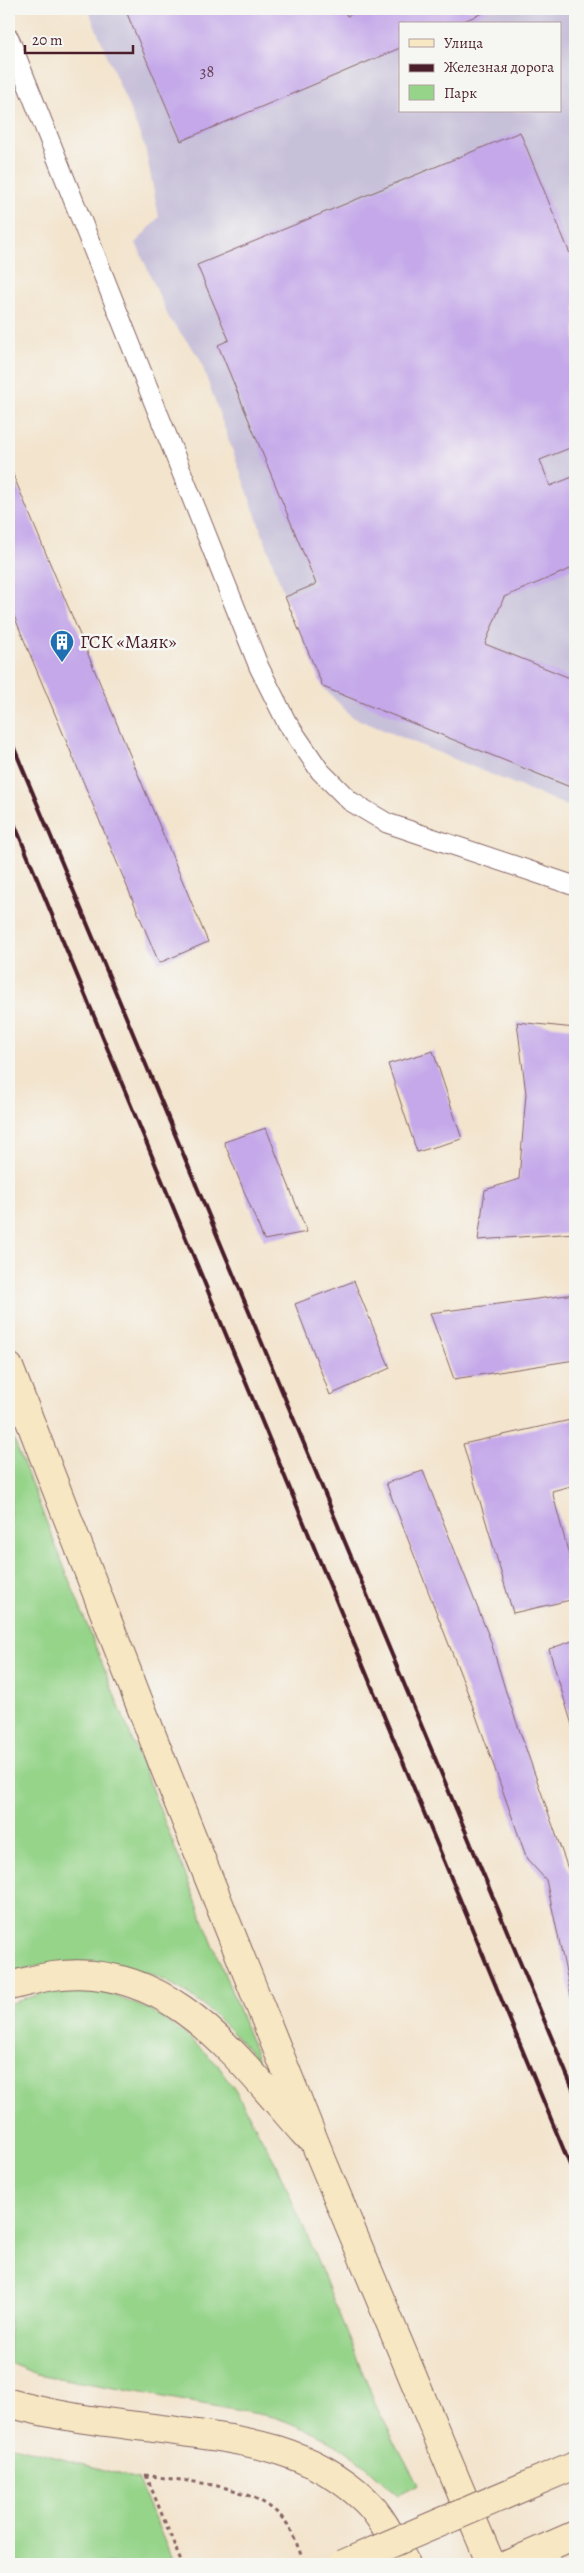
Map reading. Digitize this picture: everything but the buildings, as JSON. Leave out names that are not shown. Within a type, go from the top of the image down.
[{"type":"main road","points":[[9,1367],[165,1770],[317,2148],[491,2564]]},
{"type":"main road","points":[[9,1986],[53,1976],[87,1976],[124,1982],[160,1995],[192,2014],[214,2033],[317,2148]]},
{"type":"main road","points":[[9,2403],[71,2417],[215,2436],[263,2444],[285,2451],[330,2474],[367,2502],[384,2526],[406,2564]]},
{"type":"main road","points":[[343,2564],[575,2465]]},
{"type":"main road","points":[[508,2564],[575,2535]]},
{"type":"lane","points":[[9,38],[259,667],[292,730],[320,771],[350,801],[387,822],[575,886]]},
{"type":"path","points":[[182,2564],[145,2475],[242,2491],[259,2500],[288,2525],[305,2564]]},
{"type":"shaded area","points":[[88,9],[575,9],[575,809],[352,717],[323,687],[285,597],[199,357],[169,318],[136,243],[159,217],[145,147]]},
{"type":"green space","points":[[9,1430],[260,2064],[235,2035],[206,2007],[173,1985],[155,1977],[125,1969],[57,1965],[38,1966],[9,1974],[9,1593],[11,1559]]},
{"type":"green space","points":[[62,1991],[108,1993],[150,2010],[185,2034],[217,2064],[235,2090],[275,2162],[378,2410],[418,2485],[398,2495],[345,2451],[316,2434],[274,2417],[37,2374],[9,2363],[9,2004],[40,1994]]},
{"type":"green space","points":[[9,2445],[138,2479],[174,2564],[9,2564]]},
{"type":"railway","points":[[9,736],[575,2094]]},
{"type":"railway","points":[[9,811],[575,2177]]},
{"type":"place","name":"ГСК «Маяк»","points":[[62,663]]}]
